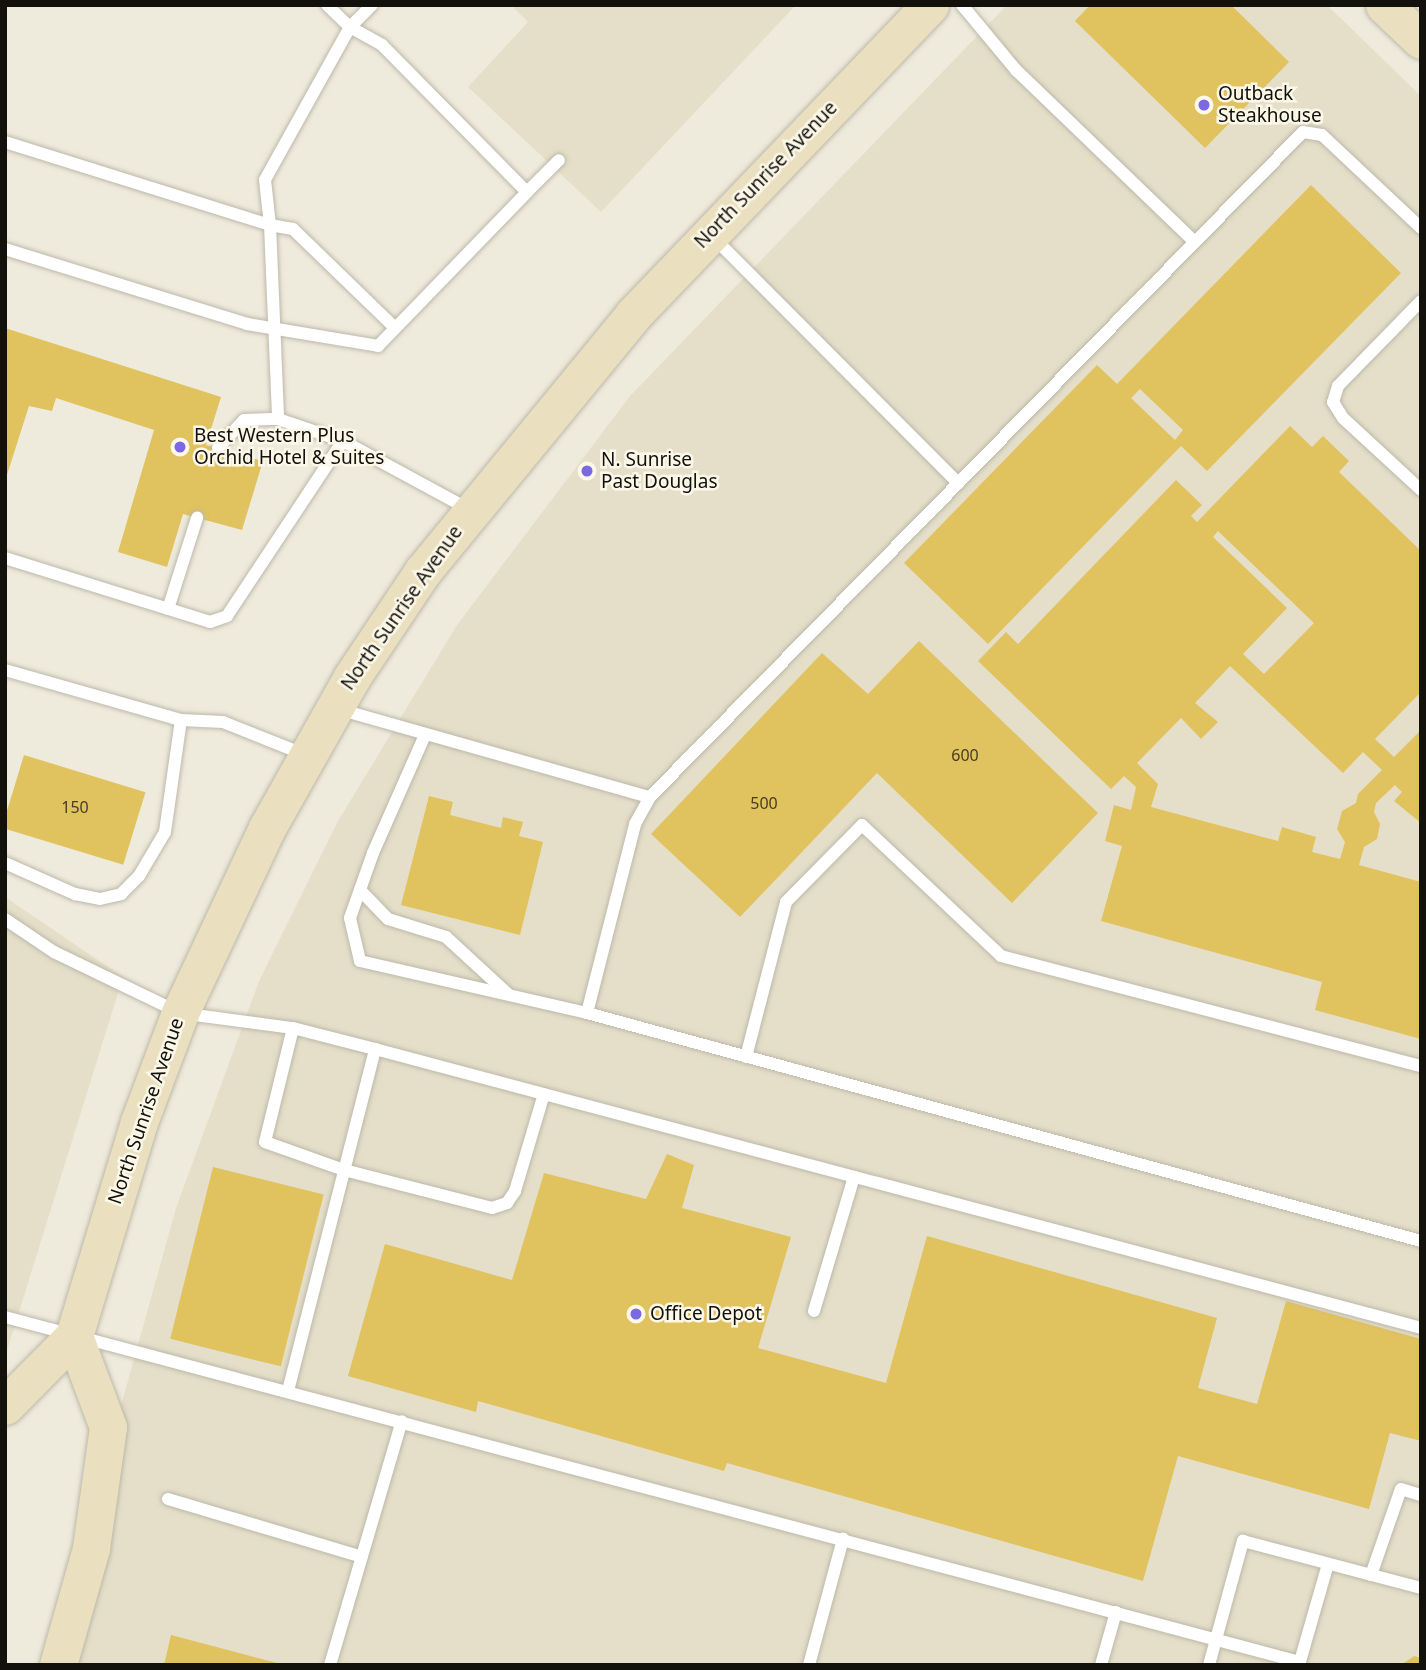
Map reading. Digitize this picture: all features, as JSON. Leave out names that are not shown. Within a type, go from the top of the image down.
[{"type":"main road","name":"North Sunrise Avenue","points":[[5,1406],[74,1336],[139,1122],[180,1013],[307,755],[334,708],[423,571],[633,315],[930,5]]},
{"type":"main road","points":[[1384,5],[1421,40]]},
{"type":"main road","points":[[58,1665],[91,1548],[108,1427],[74,1336]]},
{"type":"lane","points":[[327,5],[350,27],[382,45],[527,192]]},
{"type":"lane","points":[[278,419],[276,328],[265,180],[350,27],[372,5]]},
{"type":"lane","points":[[962,5],[1016,70],[1195,242]]},
{"type":"lane","points":[[587,1013],[635,824],[650,797],[1303,132],[1322,135],[1421,228]]},
{"type":"lane","points":[[5,142],[270,225],[293,229],[395,328]]},
{"type":"lane","points":[[5,249],[247,324],[378,346],[559,160]]},
{"type":"lane","points":[[709,233],[958,483]]},
{"type":"lane","points":[[1421,301],[1338,386],[1333,402],[1343,418],[1421,490]]},
{"type":"lane","points":[[218,448],[244,420],[278,419],[342,441],[471,510]]},
{"type":"lane","points":[[5,558],[209,622],[227,616],[342,441]]},
{"type":"lane","points":[[167,609],[197,518]]},
{"type":"lane","points":[[5,670],[181,720],[223,722],[307,755]]},
{"type":"lane","points":[[334,708],[650,797]]},
{"type":"lane","points":[[5,863],[47,885],[100,899],[121,894],[139,876],[165,832],[181,720]]},
{"type":"lane","points":[[425,735],[350,918],[360,961],[587,1013],[1421,1241]]},
{"type":"lane","points":[[746,1057],[786,902],[862,825],[1001,956],[1421,1066]]},
{"type":"lane","points":[[360,890],[388,919],[446,937],[509,995]]},
{"type":"lane","points":[[5,919],[54,952],[180,1013],[293,1028],[1421,1328]]},
{"type":"lane","points":[[293,1028],[265,1142],[344,1170],[492,1208],[508,1203],[516,1191],[544,1094]]},
{"type":"lane","points":[[288,1391],[375,1049]]},
{"type":"lane","points":[[814,1311],[854,1177]]},
{"type":"lane","points":[[5,1317],[1300,1663],[1328,1564]]},
{"type":"lane","points":[[330,1665],[402,1421]]},
{"type":"lane","points":[[1371,1575],[1401,1489],[1421,1495]]},
{"type":"lane","points":[[168,1499],[362,1557]]},
{"type":"lane","points":[[808,1665],[843,1539]]},
{"type":"lane","points":[[1209,1665],[1243,1541],[1421,1588]]},
{"type":"lane","points":[[1101,1665],[1116,1612]]},
{"type":"shaded area","points":[[511,5],[796,5],[601,212],[468,87],[528,22]]},
{"type":"shaded area","points":[[1007,5],[1327,5],[1421,96],[1421,1665],[49,1665],[176,1208],[259,981],[338,821],[457,625],[630,396]]},
{"type":"shaded area","points":[[5,897],[123,977],[5,1357]]},
{"type":"building","name":"Outback Steakhouse","points":[[1090,5],[1231,5],[1289,62],[1205,148],[1075,21]]},
{"type":"building","points":[[1311,185],[1401,273],[1207,471],[1181,446],[988,644],[904,563],[1097,365],[1117,384]],"holes":[[[1140,389],[1183,430],[1175,440],[1131,398]]]},
{"type":"building","name":"Best Western Plus Orchid Hotel & Suites","points":[[5,328],[221,397],[206,445],[263,461],[242,530],[183,514],[167,567],[118,552],[154,430],[56,398],[52,411],[29,406],[5,481]]},
{"type":"building","points":[[1290,426],[1312,447],[1323,436],[1349,461],[1339,472],[1421,551],[1421,692],[1375,739],[1394,757],[1421,730],[1421,823],[1394,801],[1402,792],[1395,785],[1376,803],[1374,812],[1380,824],[1377,839],[1364,847],[1359,865],[1421,882],[1421,1039],[1315,1010],[1322,982],[1101,921],[1122,846],[1105,841],[1114,805],[1131,810],[1136,787],[1124,776],[1111,789],[978,661],[1006,632],[1018,644],[1176,480],[1202,505],[1191,516],[1197,522]],"holes":[[[1218,531],[1314,623],[1264,674],[1243,654],[1287,608],[1213,537]],[[1230,666],[1343,773],[1363,752],[1382,770],[1358,794],[1356,803],[1342,811],[1337,829],[1345,842],[1340,859],[1312,852],[1316,837],[1282,827],[1278,841],[1151,807],[1158,784],[1137,763],[1181,718],[1201,739],[1218,722],[1195,703]]]},
{"type":"building","points":[[919,641],[1098,813],[1012,903],[877,773],[740,917],[651,834],[822,653],[868,694]]},
{"type":"building","points":[[24,755],[145,792],[123,865],[5,829],[5,817]]},
{"type":"building","points":[[429,796],[453,802],[450,815],[501,828],[503,817],[523,822],[519,836],[543,842],[520,935],[401,905]]},
{"type":"building","points":[[667,1154],[694,1165],[682,1208],[791,1237],[758,1348],[886,1383],[927,1236],[1217,1318],[1198,1388],[1257,1404],[1286,1301],[1421,1339],[1421,1441],[1390,1433],[1369,1509],[1178,1456],[1143,1581],[727,1463],[724,1471],[478,1401],[476,1412],[348,1376],[385,1244],[512,1280],[544,1173],[646,1199]]},
{"type":"building","points":[[213,1167],[324,1195],[281,1366],[170,1339]]},
{"type":"building","points":[[171,1635],[281,1664],[281,1665],[164,1665]]},
{"type":"building","points":[[1414,1656],[1421,1658],[1421,1665],[1401,1665]]},
{"type":"place","name":"Outback Steakhouse","points":[[1204,105]]},
{"type":"place","name":"Best Western Plus Orchid Hotel & Suites","points":[[180,447]]},
{"type":"place","name":"N. Sunrise Past Douglas","points":[[587,471]]},
{"type":"place","name":"Office Depot","points":[[636,1314]]}]
